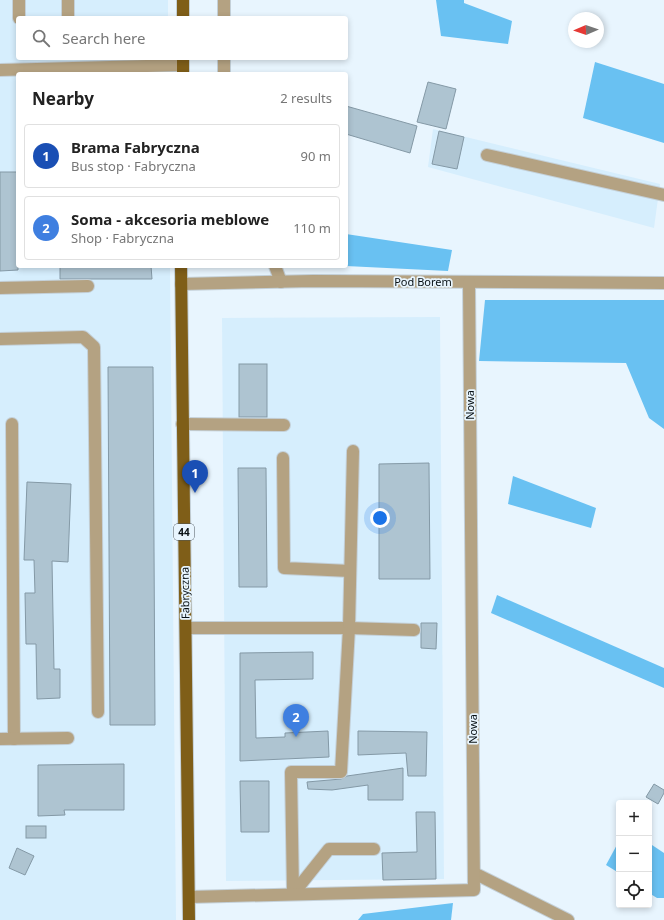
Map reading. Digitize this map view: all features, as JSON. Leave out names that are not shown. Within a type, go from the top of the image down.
[{"type":"main road","points":[[183,0],[183,16]]},
{"type":"main road","name":"Fabryczna","points":[[181,268],[189,920]]},
{"type":"street","points":[[19,0],[19,16]]},
{"type":"street","points":[[68,0],[68,16]]},
{"type":"street","points":[[224,0],[224,16]]},
{"type":"street","points":[[224,60],[224,72]]},
{"type":"street","points":[[0,70],[20,64],[69,67],[183,66]]},
{"type":"street","points":[[487,155],[664,195]]},
{"type":"street","points":[[277,268],[281,282]]},
{"type":"street","name":"Pod Borem","points":[[181,284],[281,282],[664,283]]},
{"type":"street","name":"Nowa","points":[[189,897],[474,890],[469,282]]},
{"type":"street","points":[[0,288],[88,286]]},
{"type":"street","points":[[0,339],[83,337],[94,347],[98,712]]},
{"type":"street","points":[[12,424],[14,739]]},
{"type":"street","points":[[182,424],[284,425]]},
{"type":"street","points":[[293,894],[291,772],[341,772],[349,628],[353,451]]},
{"type":"street","points":[[283,458],[284,568],[350,570]]},
{"type":"street","points":[[186,628],[349,628],[414,630]]},
{"type":"street","points":[[0,739],[68,738]]},
{"type":"street","points":[[293,894],[328,849],[374,849]]},
{"type":"street","points":[[474,874],[568,920]]},
{"type":"shaded area","points":[[0,0],[168,0],[168,16],[16,16],[16,60],[169,60],[169,72],[16,72],[16,268],[170,268],[176,920],[0,920]]},
{"type":"shaded area","points":[[436,0],[464,0],[464,3],[512,21],[508,44],[441,36]]},
{"type":"shaded area","points":[[595,62],[664,84],[664,143],[583,118]]},
{"type":"shaded area","points":[[433,129],[660,184],[654,228],[428,167]]},
{"type":"shaded area","points":[[348,234],[452,250],[448,271],[348,266]]},
{"type":"shaded area","points":[[485,300],[664,300],[664,429],[649,418],[626,363],[479,361]]},
{"type":"shaded area","points":[[440,317],[444,879],[226,881],[222,318]]},
{"type":"shaded area","points":[[513,476],[596,508],[591,528],[508,504]]},
{"type":"shaded area","points":[[497,595],[664,668],[664,688],[491,613]]},
{"type":"shaded area","points":[[652,845],[664,853],[664,898],[657,898],[652,895]]},
{"type":"shaded area","points":[[616,847],[616,871],[606,865]]},
{"type":"shaded area","points":[[453,903],[451,920],[358,920],[363,914]]},
{"type":"building","points":[[428,82],[456,89],[446,129],[417,122]]},
{"type":"building","points":[[348,107],[417,126],[410,153],[348,135]]},
{"type":"building","points":[[439,131],[464,137],[457,169],[432,164]]},
{"type":"building","points":[[0,172],[16,172],[16,268],[18,268],[18,270],[0,271]]},
{"type":"building","points":[[60,268],[151,268],[152,279],[60,279]]},
{"type":"building","points":[[239,364],[267,364],[267,417],[239,417]]},
{"type":"building","points":[[108,367],[153,367],[155,725],[110,725]]},
{"type":"building","points":[[429,463],[430,579],[379,579],[379,464]]},
{"type":"building","points":[[238,468],[266,468],[267,587],[239,587]]},
{"type":"building","points":[[27,482],[71,484],[68,562],[52,561],[54,669],[60,669],[60,698],[37,699],[36,644],[26,644],[25,593],[35,593],[34,560],[24,560]]},
{"type":"building","points":[[421,623],[437,623],[436,649],[421,648]]},
{"type":"building","points":[[313,652],[313,679],[255,680],[256,738],[285,737],[285,733],[328,731],[329,757],[240,761],[240,653]]},
{"type":"building","points":[[358,731],[427,732],[426,776],[408,776],[406,753],[358,755]]},
{"type":"building","points":[[124,764],[124,810],[64,810],[65,815],[38,816],[38,765]]},
{"type":"building","points":[[403,768],[403,800],[368,800],[368,785],[332,790],[308,789],[307,782],[341,779],[347,776]]},
{"type":"building","points":[[240,781],[269,781],[269,832],[241,832]]},
{"type":"building","points":[[654,784],[664,790],[658,804],[646,797]]},
{"type":"building","points":[[416,812],[435,812],[436,879],[383,880],[382,853],[417,852]]},
{"type":"building","points":[[26,826],[46,826],[46,838],[26,838]]},
{"type":"building","points":[[17,848],[34,856],[25,875],[9,868]]},
{"type":"place","name":"Brama Fabryczna","points":[[195,493]]},
{"type":"place","name":"Soma - akcesoria meblowe","points":[[296,737]]}]
